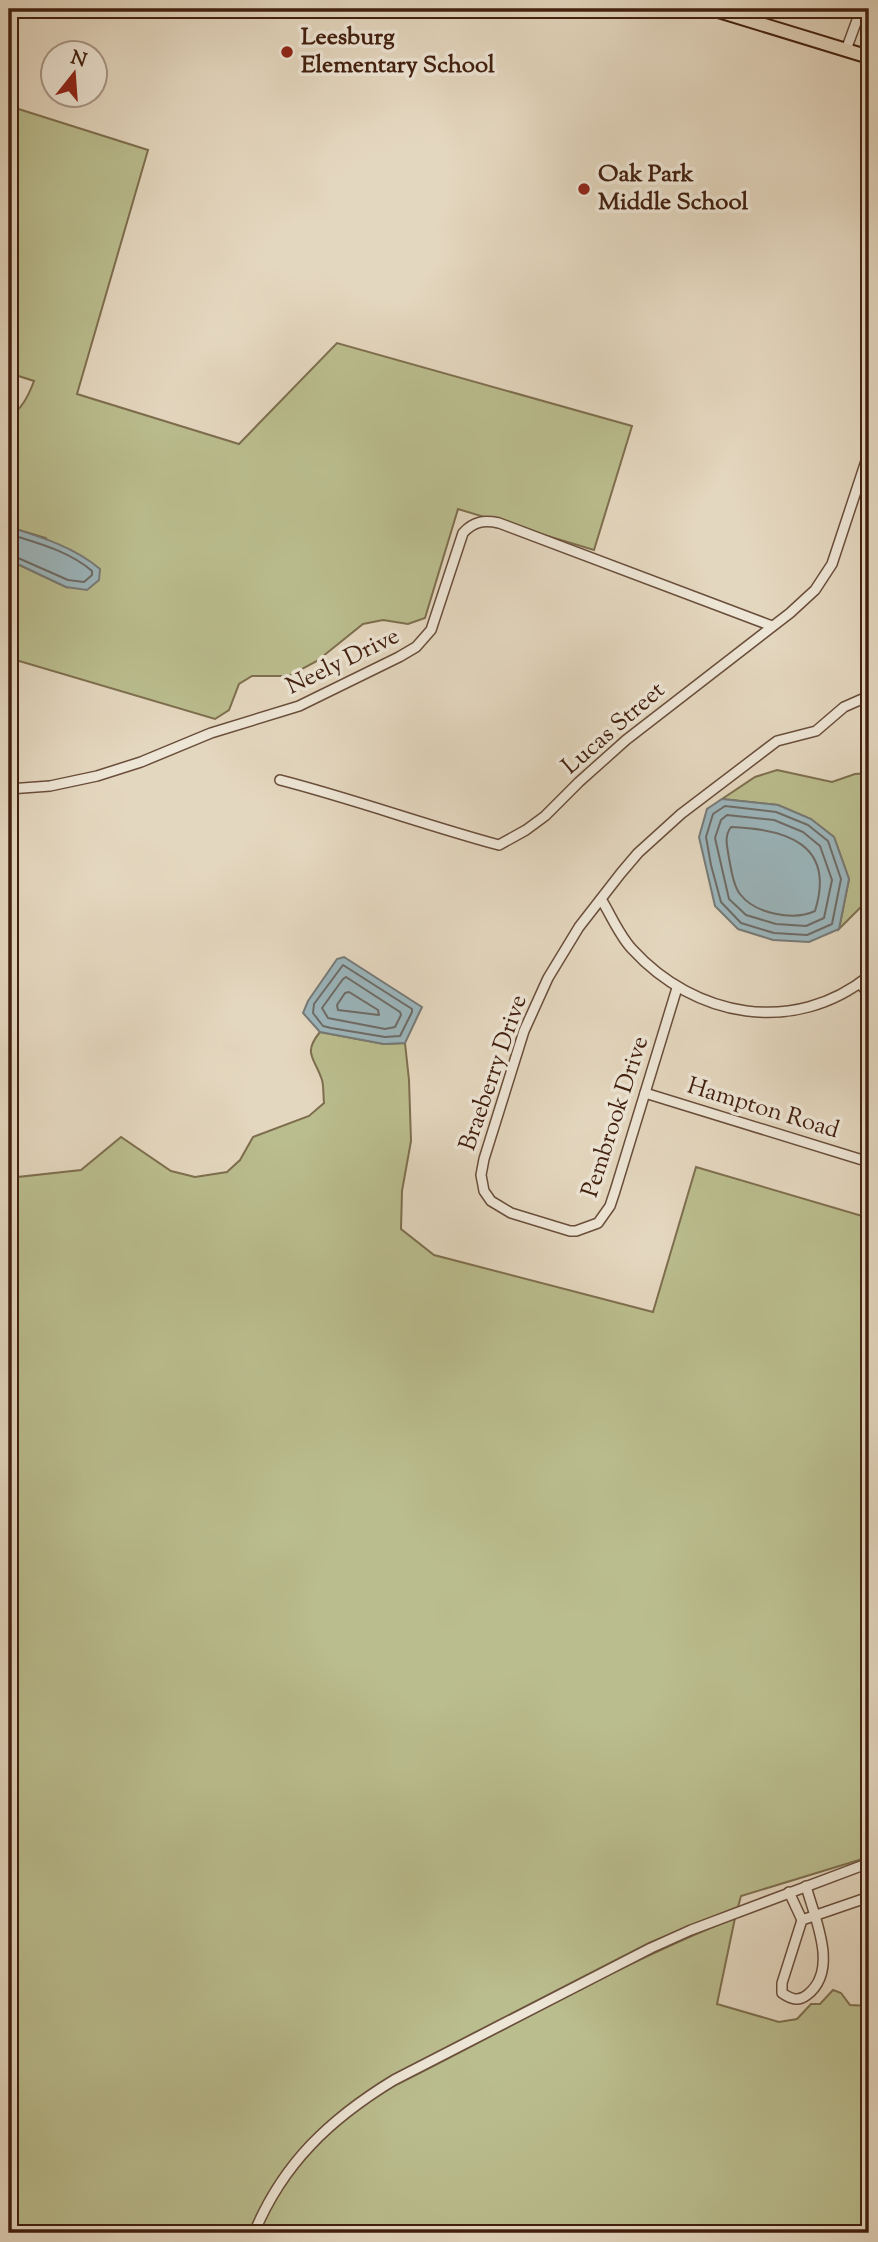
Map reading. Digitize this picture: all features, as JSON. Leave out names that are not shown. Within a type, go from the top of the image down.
[{"type":"main road","points":[[712,9],[869,57]]},
{"type":"street","points":[[846,50],[860,9]]},
{"type":"street","name":"Lucas Street","points":[[280,780],[340,795],[499,845],[526,830],[545,816],[626,740],[815,590],[832,564],[869,452]]},
{"type":"street","name":"Neely Drive","points":[[9,789],[50,786],[97,776],[141,762],[211,733],[299,706],[408,652],[422,641],[436,619],[463,533],[482,520],[499,523],[739,616],[772,626]]},
{"type":"street","name":"Braeberry Drive","points":[[488,1198],[482,1183],[484,1158],[524,1031],[562,954],[601,899],[638,853],[681,814],[747,762],[783,738],[816,731],[844,707],[869,696]]},
{"type":"street","points":[[601,899],[633,951],[677,988],[726,1008],[772,1013],[817,1004],[869,976]]},
{"type":"street","points":[[860,983],[869,995]]},
{"type":"street","name":"Pembrook Drive","points":[[488,1198],[511,1213],[570,1231],[598,1223],[610,1206],[677,988]]},
{"type":"street","name":"Hampton Road","points":[[645,1093],[869,1162]]},
{"type":"street","points":[[254,2233],[272,2194],[290,2169],[332,2123],[394,2080],[651,1948],[869,1863]]},
{"type":"street","points":[[789,1892],[802,1920],[782,1983],[782,1993],[800,2000],[810,1994],[824,1972],[820,1925],[806,1886]]},
{"type":"street","points":[[802,1920],[869,1897]]},
{"type":"green space","points":[[9,106],[148,150],[77,394],[239,444],[337,343],[632,426],[594,550],[458,509],[425,618],[408,624],[383,620],[363,624],[317,661],[289,676],[252,676],[239,684],[229,710],[215,719],[9,658],[9,560],[66,587],[46,538],[9,527],[9,418],[24,402],[34,381],[9,373]]},
{"type":"green space","points":[[777,770],[832,782],[855,774],[869,773],[869,888],[862,906],[839,929],[849,879],[834,837],[811,819],[778,805],[722,799],[755,777]]},
{"type":"green space","points":[[320,1032],[384,1044],[405,1043],[411,1141],[402,1191],[401,1229],[434,1255],[653,1312],[696,1167],[869,1218],[869,1487],[861,1515],[869,1517],[869,1857],[741,1896],[738,1907],[649,1943],[392,2075],[346,2106],[307,2142],[275,2184],[249,2233],[9,2233],[9,1178],[81,1170],[121,1137],[171,1171],[195,1177],[227,1172],[240,1160],[253,1137],[309,1116],[324,1103],[322,1080],[311,1051]]},
{"type":"green space","points":[[735,1918],[717,2004],[779,2022],[797,2019],[811,2004],[820,2004],[833,1990],[841,1993],[850,2005],[869,2006],[869,2233],[259,2233],[283,2187],[298,2167],[333,2130],[374,2099],[606,1976]]},
{"type":"water","points":[[9,527],[45,539],[90,561],[100,569],[99,580],[87,590],[66,587],[9,560]]},
{"type":"water","points":[[722,799],[778,805],[811,819],[834,837],[849,879],[839,929],[809,942],[773,940],[738,929],[715,906],[699,837],[707,809]]},
{"type":"water","points":[[344,957],[422,1007],[405,1043],[384,1044],[320,1032],[303,1013],[308,1001],[337,959]]},
{"type":"place","name":"Leesburg Elementary School","points":[[287,52]]},
{"type":"place","name":"Oak Park Middle School","points":[[584,189]]}]
